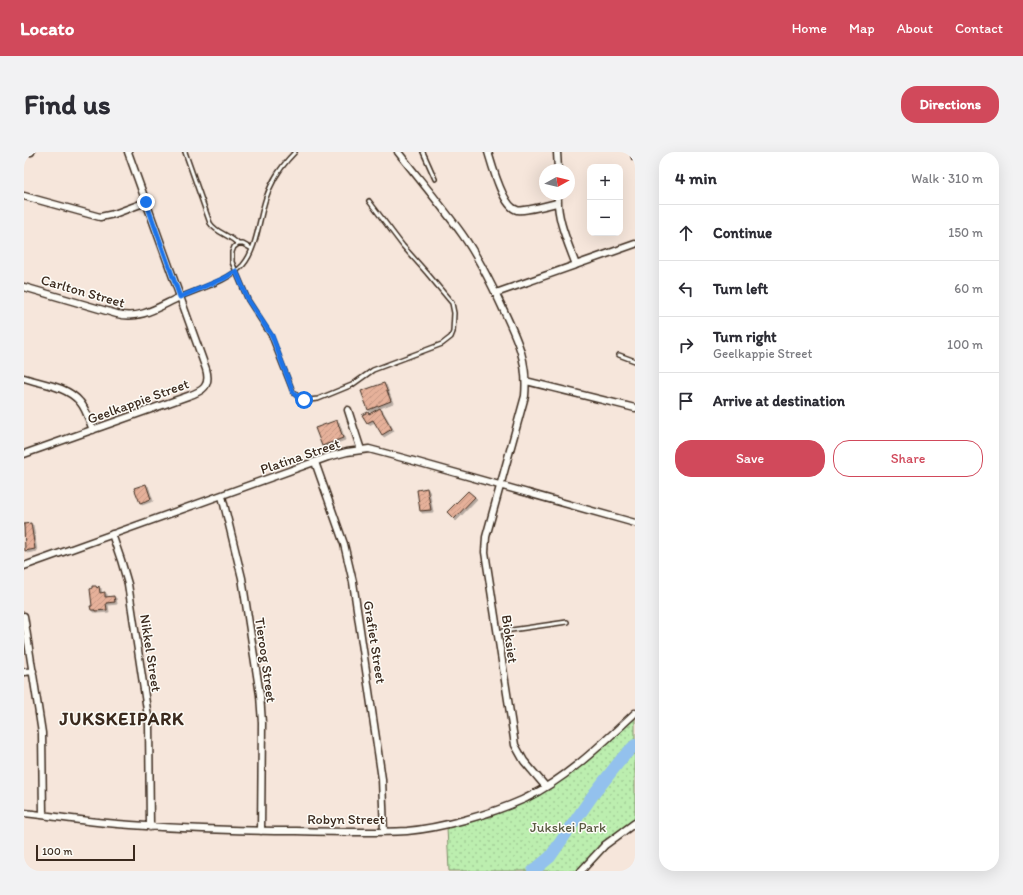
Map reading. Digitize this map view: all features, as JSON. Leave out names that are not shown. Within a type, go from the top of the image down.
[{"type":"street","points":[[24,153],[31,152]]},
{"type":"street","name":"Geelkappie Street","points":[[24,454],[204,389],[207,380],[207,373],[128,152]]},
{"type":"street","name":"Bioksiet","points":[[399,152],[462,234],[475,255],[496,293],[520,347],[524,361],[526,381],[522,406],[485,542],[485,547],[514,745],[524,761],[546,787]]},
{"type":"street","points":[[488,152],[503,194],[507,203],[513,209],[519,211],[557,203]]},
{"type":"street","points":[[557,152],[558,164]]},
{"type":"street","points":[[634,152],[635,157]]},
{"type":"street","points":[[24,196],[100,217],[114,214],[146,202]]},
{"type":"street","points":[[557,200],[560,219],[576,265]]},
{"type":"street","points":[[496,293],[635,244]]},
{"type":"street","name":"Carlton Street","points":[[24,287],[116,314],[132,316],[143,314],[180,297]]},
{"type":"street","points":[[24,378],[72,394],[83,407],[93,430]]},
{"type":"street","points":[[526,381],[635,408]]},
{"type":"street","points":[[348,410],[361,450]]},
{"type":"street","name":"Platina Street","points":[[24,566],[328,457],[369,449],[635,523]]},
{"type":"street","name":"Grafiet Street","points":[[315,462],[344,544],[354,582],[381,773],[384,832]]},
{"type":"street","name":"Tieroog Street","points":[[222,496],[242,578],[260,695],[262,723],[260,831]]},
{"type":"street","name":"Nikkel Street","points":[[112,534],[127,579],[149,723],[150,827]]},
{"type":"street","points":[[24,616],[42,738],[43,815]]},
{"type":"street","points":[[24,672],[33,671]]},
{"type":"street","name":"Robyn Street","points":[[24,814],[150,827],[260,831],[384,832],[423,829],[479,815],[515,803],[546,787],[600,744],[635,713]]},
{"type":"street","points":[[581,871],[605,845],[635,823]]},
{"type":"lane","points":[[185,152],[210,223],[217,231],[230,237],[238,244],[244,244],[252,249]]},
{"type":"lane","points":[[180,297],[225,278],[244,264],[252,249],[269,190],[280,169],[295,152]]},
{"type":"lane","points":[[423,152],[435,179]]},
{"type":"lane","points":[[238,244],[234,247],[231,254],[232,262],[248,300],[272,336],[293,392],[301,399],[318,399],[352,385],[373,370],[442,344],[451,337],[453,332],[454,312],[452,303],[403,246],[369,201]]},
{"type":"lane","points":[[619,355],[635,361]]},
{"type":"lane","points":[[497,632],[567,622]]},
{"type":"green space","name":"Jukskei Park","points":[[635,716],[635,823],[625,830],[586,871],[449,871],[447,827],[490,817],[545,790]]},
{"type":"building","points":[[384,383],[391,401],[368,410],[361,391]]},
{"type":"building","points":[[380,408],[392,429],[382,435],[373,420],[367,423],[362,415],[368,412],[369,414]]},
{"type":"building","points":[[337,420],[343,438],[322,446],[315,428]]},
{"type":"building","points":[[146,484],[151,499],[140,503],[134,488]]},
{"type":"building","points":[[427,488],[431,510],[420,511],[417,490]]},
{"type":"building","points":[[468,491],[475,497],[454,519],[447,512]]},
{"type":"building","points":[[31,523],[35,549],[25,551],[24,524]]},
{"type":"building","points":[[92,586],[96,586],[97,588],[99,586],[100,593],[105,592],[105,597],[114,596],[115,602],[106,603],[107,610],[91,610],[90,589]]},
{"type":"waterway","points":[[533,871],[550,857],[593,795],[623,757],[635,745]]},
{"type":"district","name":"JUKSKEIPARK","points":[[122,719]]},
{"type":"route","points":[[146,202],[180,297],[225,278],[236,271],[248,300],[272,336],[293,392],[298,398],[304,400]]}]
